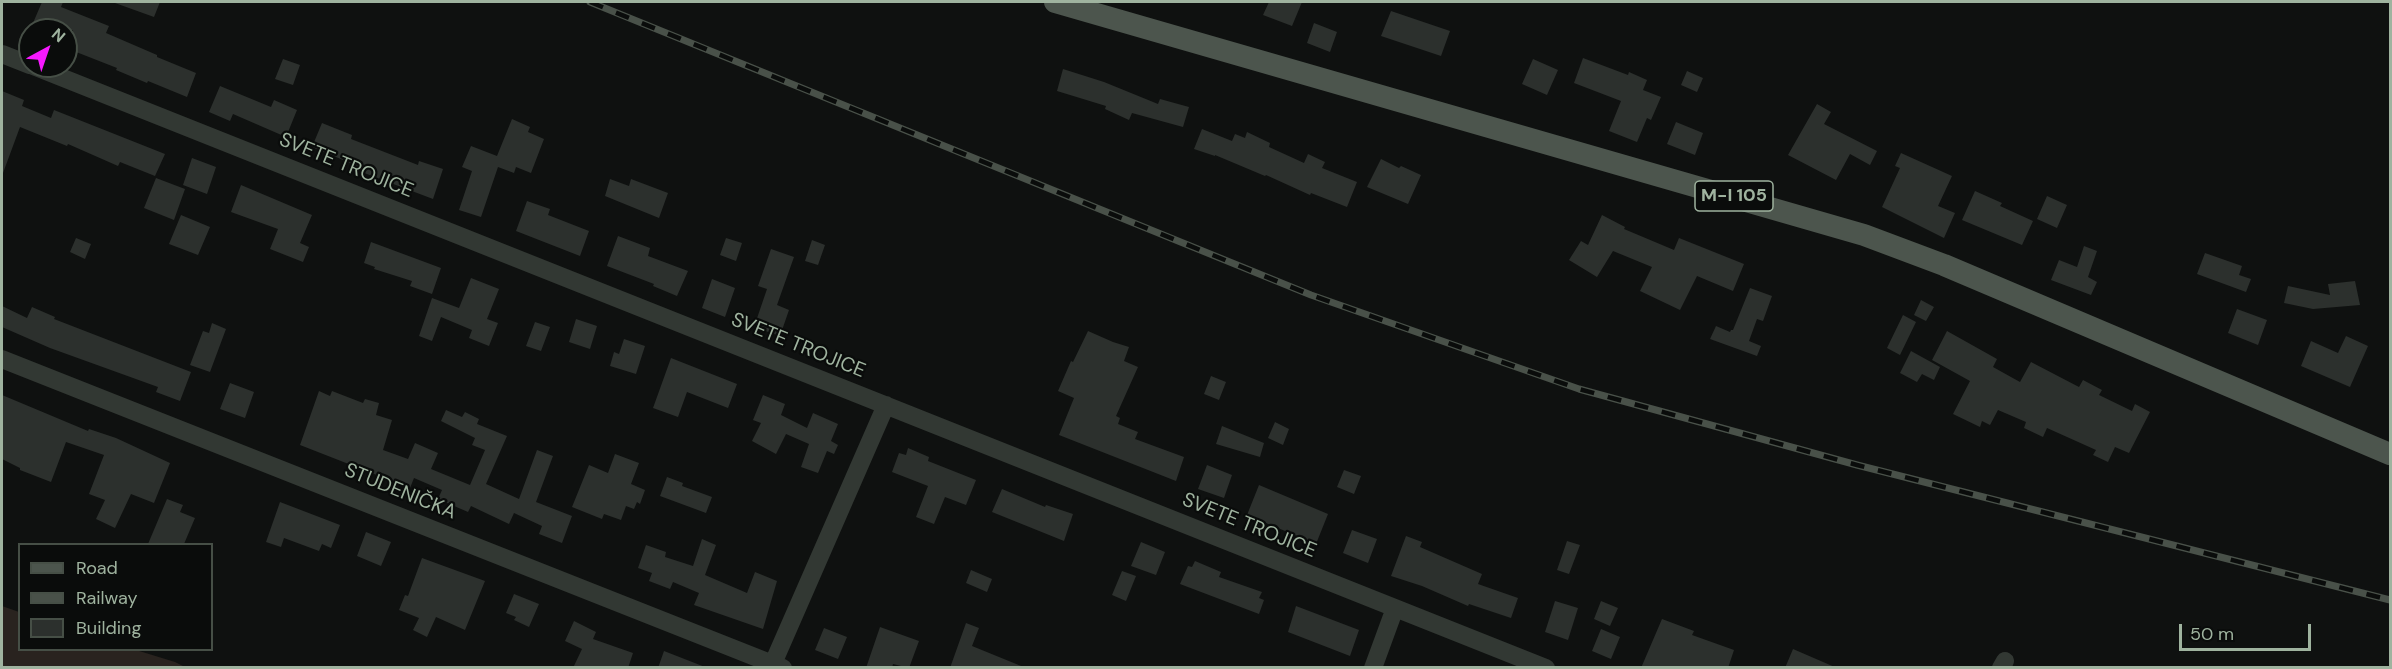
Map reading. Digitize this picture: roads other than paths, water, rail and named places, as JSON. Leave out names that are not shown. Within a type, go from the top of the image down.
[{"type":"main road","name":"M-I 105","points":[[1055,2],[1864,235],[1944,266],[2391,454]]},
{"type":"street","name":"SVETE TROJICE","points":[[2,54],[18,60]]},
{"type":"street","name":"SVETE TROJICE","points":[[64,78],[1546,668]]},
{"type":"street","name":"STUDENIČKA","points":[[2,359],[775,666]]},
{"type":"street","points":[[775,666],[886,405]]},
{"type":"street","points":[[1373,668],[1395,608]]},
{"type":"railway","points":[[590,2],[1311,295],[1579,389],[1857,465],[2390,600]]}]
